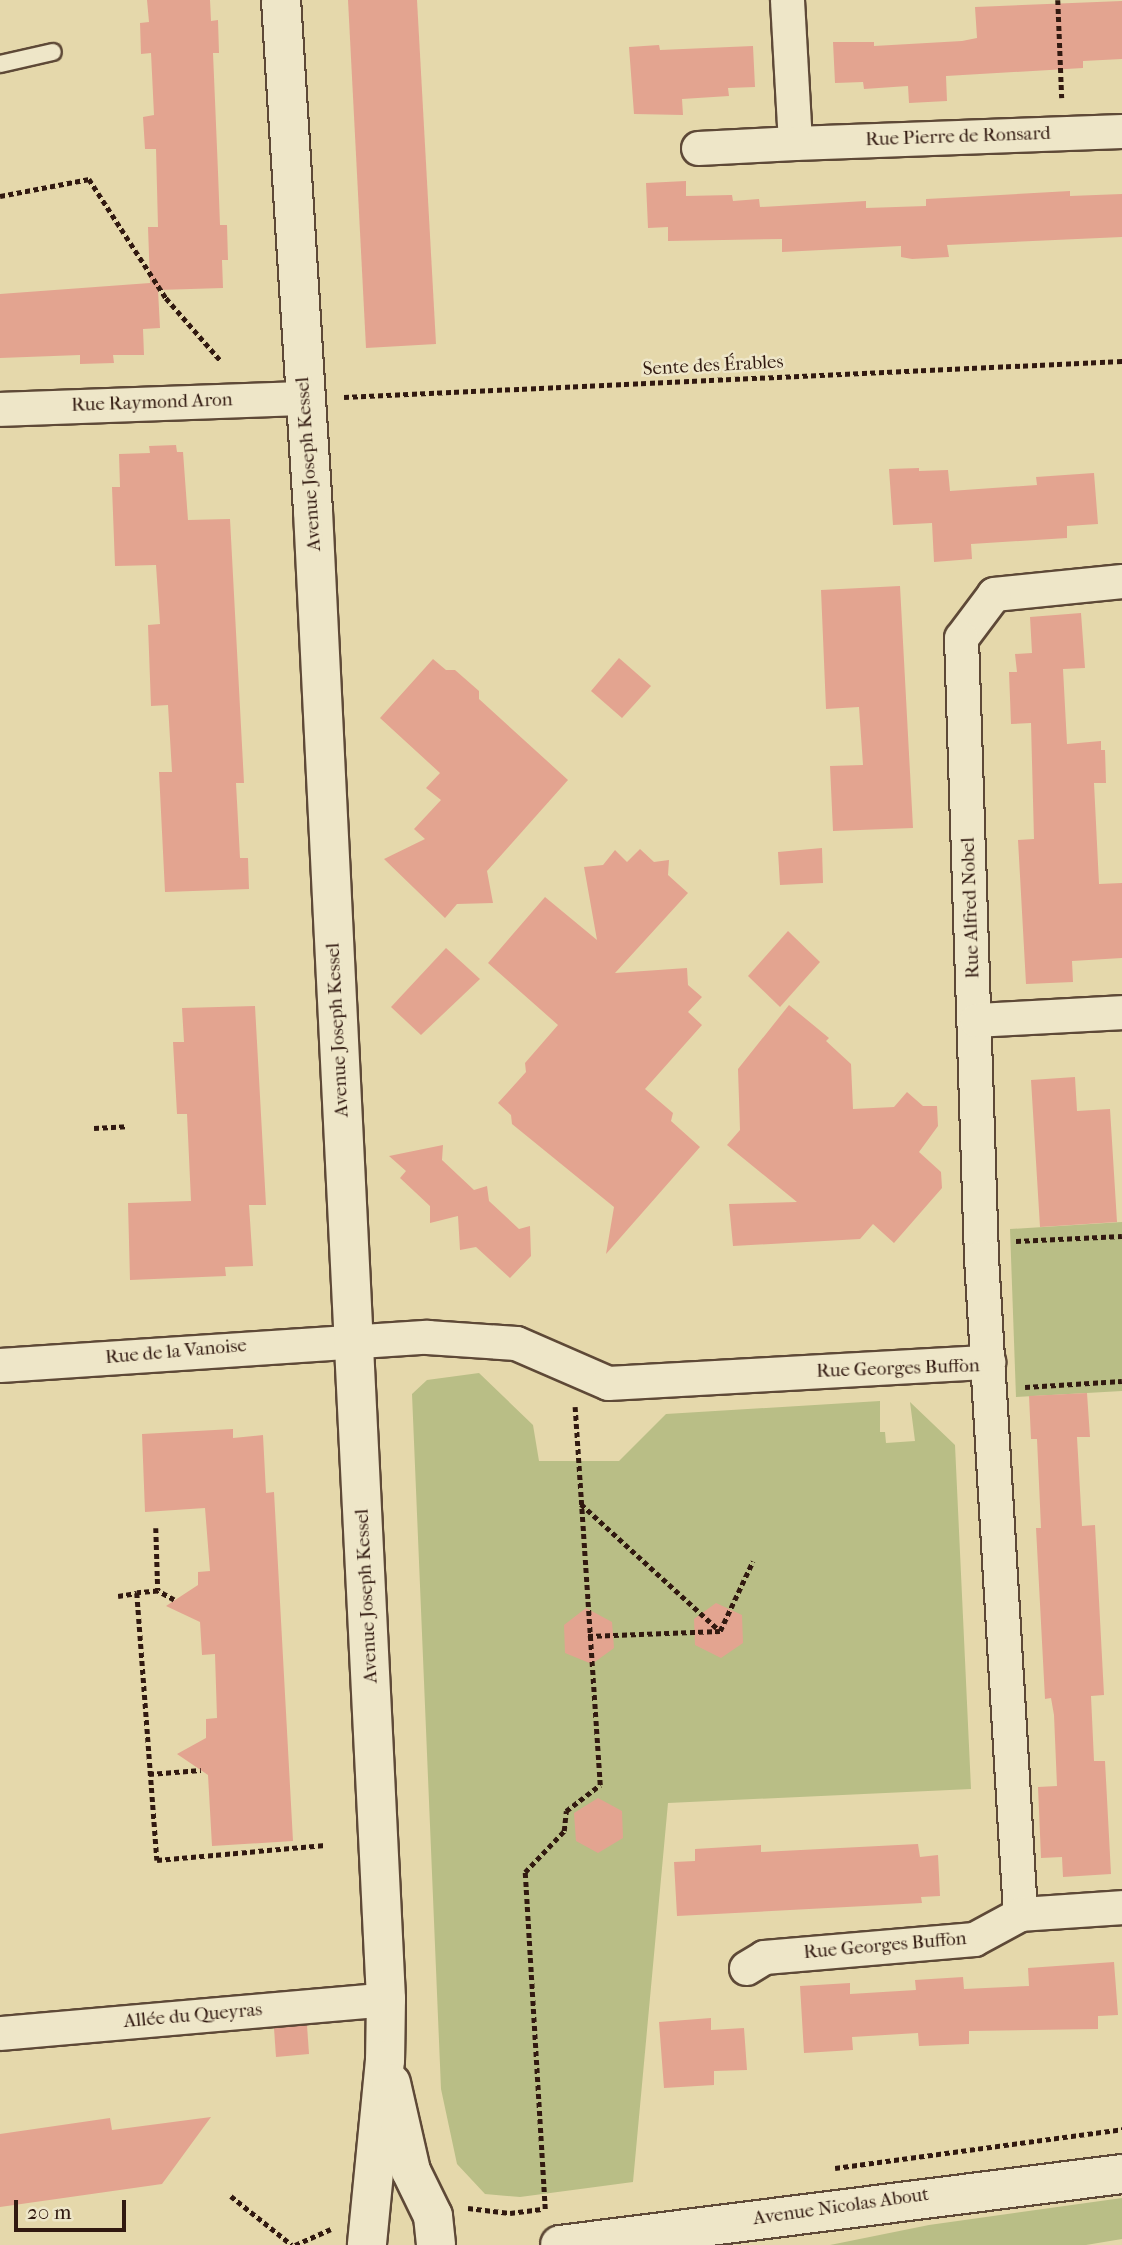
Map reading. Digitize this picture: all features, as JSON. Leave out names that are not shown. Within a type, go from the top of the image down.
[{"type":"street","name":"Avenue Joseph Kessel","points":[[281,0],[305,398],[386,1999],[385,2060],[367,2245]]},
{"type":"street","points":[[787,0],[795,143]]},
{"type":"street","name":"Rue Pierre de Ronsard","points":[[698,148],[1122,131]]},
{"type":"street","name":"Rue Raymond Aron","points":[[0,409],[305,398]]},
{"type":"street","name":"Rue Alfred Nobel","points":[[988,1362],[981,1243],[976,1020],[961,638],[995,594],[1122,581]]},
{"type":"street","points":[[976,1020],[1122,1012]]},
{"type":"street","name":"Rue Georges Buffon","points":[[352,1340],[427,1337],[516,1343],[572,1370],[608,1383],[988,1362],[1020,1914]]},
{"type":"street","name":"Rue de la Vanoise","points":[[0,1366],[352,1340]]},
{"type":"street","name":"Rue Georges Buffon","points":[[746,1968],[764,1957],[974,1939],[1020,1914],[1122,1907]]},
{"type":"street","name":"Allée du Queyras","points":[[0,2034],[386,1999]]},
{"type":"street","name":"Avenue Joseph Kessel","points":[[385,2060],[411,2171],[433,2216],[436,2245]]},
{"type":"street","name":"Avenue Nicolas About","points":[[561,2245],[1122,2174]]},
{"type":"lane","points":[[0,64],[52,52]]},
{"type":"path","points":[[1058,0],[1063,134]]},
{"type":"path","points":[[0,196],[89,179],[166,298],[220,360]]},
{"type":"path","name":"Sente des Érables","points":[[305,398],[1122,361]]},
{"type":"path","points":[[94,1128],[127,1126]]},
{"type":"path","points":[[981,1243],[1122,1236]]},
{"type":"path","points":[[463,2208],[510,2213],[545,2209],[525,1872],[564,1831],[566,1811],[600,1785],[572,1370]]},
{"type":"path","points":[[1012,1388],[1122,1381]]},
{"type":"path","points":[[581,1503],[720,1631]]},
{"type":"path","points":[[156,1528],[158,1591]]},
{"type":"path","points":[[720,1631],[752,1561]]},
{"type":"path","points":[[118,1596],[158,1591],[174,1600]]},
{"type":"path","points":[[137,1593],[157,1860],[325,1845]]},
{"type":"path","points":[[588,1636],[720,1631]]},
{"type":"path","points":[[149,1774],[201,1770]]},
{"type":"path","points":[[231,2196],[293,2245],[323,2230]]},
{"type":"green space","points":[[1122,1222],[1122,1391],[1016,1397],[1010,1229]]},
{"type":"green space","points":[[479,1373],[533,1425],[539,1461],[619,1461],[666,1414],[880,1401],[880,1432],[885,1432],[886,1443],[915,1441],[910,1402],[955,1445],[971,1789],[668,1803],[633,2182],[520,2197],[485,2194],[457,2164],[441,2089],[412,1394],[427,1380]]},
{"type":"green space","points":[[1122,2198],[1122,2239],[1086,2245],[830,2245],[929,2225]]},
{"type":"building","points":[[147,0],[210,0],[211,21],[218,20],[219,53],[213,53],[220,225],[227,225],[228,260],[222,260],[223,288],[158,290],[160,328],[143,329],[144,355],[113,355],[114,363],[80,364],[80,355],[0,358],[0,294],[150,283],[148,227],[158,227],[156,149],[145,149],[143,117],[154,115],[151,53],[141,54],[140,23],[149,22]]},
{"type":"building","points":[[348,0],[417,0],[436,344],[366,348]]},
{"type":"building","points":[[1122,1],[1122,59],[1083,61],[1083,68],[946,76],[947,101],[909,103],[908,86],[864,89],[863,82],[835,83],[833,42],[874,42],[874,46],[962,41],[977,38],[975,7]]},
{"type":"building","points":[[659,45],[660,50],[753,46],[755,87],[728,88],[729,96],[682,99],[683,115],[634,114],[629,47]]},
{"type":"building","points":[[686,181],[686,196],[732,195],[733,201],[759,199],[760,207],[866,201],[866,208],[926,206],[926,199],[1070,191],[1070,196],[1122,194],[1122,237],[947,245],[949,257],[912,259],[901,257],[901,246],[782,252],[782,239],[668,241],[668,227],[648,228],[646,183]]},
{"type":"building","points":[[176,445],[177,452],[183,452],[188,520],[230,519],[244,783],[236,783],[240,858],[248,858],[249,889],[165,892],[159,772],[172,772],[168,705],[151,706],[148,625],[160,624],[156,565],[115,566],[112,487],[120,487],[119,454],[150,453],[149,446]]},
{"type":"building","points":[[919,468],[919,471],[948,470],[950,491],[1037,485],[1036,477],[1094,473],[1098,524],[1067,526],[1067,538],[971,544],[972,559],[934,562],[932,523],[893,525],[889,469]]},
{"type":"building","points":[[900,586],[913,828],[833,831],[830,766],[863,765],[859,707],[826,709],[821,590]]},
{"type":"building","points":[[1081,613],[1085,668],[1063,669],[1067,744],[1101,741],[1101,750],[1105,750],[1106,783],[1094,783],[1099,884],[1122,883],[1122,958],[1072,961],[1073,982],[1026,984],[1018,840],[1034,839],[1031,723],[1011,724],[1009,672],[1017,672],[1015,654],[1032,653],[1030,617]]},
{"type":"building","points":[[619,658],[651,686],[622,718],[591,691]]},
{"type":"building","points":[[433,659],[446,670],[455,670],[479,691],[479,699],[568,780],[487,871],[493,903],[457,904],[445,918],[384,859],[425,839],[414,829],[441,800],[426,788],[440,773],[380,718]]},
{"type":"building","points":[[822,848],[823,883],[780,885],[778,852]]},
{"type":"building","points":[[640,849],[654,862],[669,860],[668,875],[688,893],[615,973],[687,968],[688,985],[702,997],[688,1012],[702,1025],[645,1089],[673,1113],[671,1121],[700,1147],[606,1254],[614,1207],[512,1124],[511,1115],[498,1103],[526,1072],[525,1063],[558,1025],[488,963],[545,897],[597,940],[584,867],[603,865],[615,850],[627,862]]},
{"type":"building","points":[[788,931],[820,962],[780,1007],[748,976]]},
{"type":"building","points":[[446,948],[480,979],[421,1035],[391,1007]]},
{"type":"building","points":[[789,1005],[829,1038],[826,1041],[851,1064],[853,1109],[894,1107],[907,1092],[923,1106],[937,1106],[938,1126],[919,1152],[941,1172],[942,1188],[894,1243],[873,1224],[860,1239],[733,1246],[729,1204],[797,1202],[727,1145],[740,1130],[738,1069]]},
{"type":"building","points":[[255,1006],[266,1205],[249,1205],[253,1266],[225,1267],[226,1276],[130,1280],[128,1203],[191,1201],[187,1114],[177,1114],[173,1042],[184,1042],[182,1008]]},
{"type":"building","points":[[1075,1077],[1077,1111],[1110,1109],[1117,1222],[1040,1227],[1031,1080]]},
{"type":"building","points":[[443,1145],[442,1160],[474,1190],[487,1186],[489,1201],[519,1229],[530,1226],[531,1256],[510,1278],[476,1247],[460,1250],[458,1216],[430,1223],[430,1206],[400,1178],[406,1171],[389,1156]]},
{"type":"building","points":[[1087,1393],[1090,1437],[1077,1437],[1082,1526],[1095,1525],[1104,1695],[1091,1696],[1094,1761],[1105,1761],[1111,1874],[1063,1877],[1062,1857],[1041,1858],[1038,1787],[1057,1786],[1054,1715],[1051,1698],[1045,1699],[1036,1528],[1041,1528],[1037,1439],[1031,1439],[1029,1396]]},
{"type":"building","points":[[233,1429],[233,1438],[263,1435],[266,1493],[274,1492],[293,1841],[212,1846],[208,1775],[177,1754],[206,1738],[206,1719],[217,1718],[215,1654],[202,1655],[200,1622],[166,1606],[198,1585],[198,1572],[210,1571],[205,1508],[145,1512],[142,1434]]},
{"type":"building","points":[[716,1603],[742,1615],[743,1643],[721,1658],[695,1645],[694,1619]]},
{"type":"building","points":[[586,1608],[612,1622],[614,1648],[592,1664],[565,1653],[564,1625]]},
{"type":"building","points":[[598,1798],[622,1811],[623,1838],[598,1853],[576,1841],[574,1813]]},
{"type":"building","points":[[918,1844],[920,1857],[938,1855],[940,1896],[921,1897],[922,1903],[677,1916],[674,1862],[695,1861],[695,1849],[761,1845],[761,1852]]},
{"type":"building","points":[[1114,1962],[1118,2015],[1098,2016],[1098,2029],[969,2031],[969,2044],[919,2046],[918,2033],[852,2037],[853,2050],[804,2053],[800,1986],[850,1983],[850,1994],[916,1990],[915,1980],[963,1977],[964,1989],[1029,1986],[1028,1968]]},
{"type":"building","points":[[711,2018],[711,2030],[744,2028],[747,2070],[714,2071],[714,2085],[664,2088],[659,2022]]},
{"type":"building","points":[[307,2025],[309,2054],[276,2057],[274,2028]]},
{"type":"building","points":[[211,2117],[162,2184],[0,2207],[0,2134],[110,2118],[112,2130]]}]
